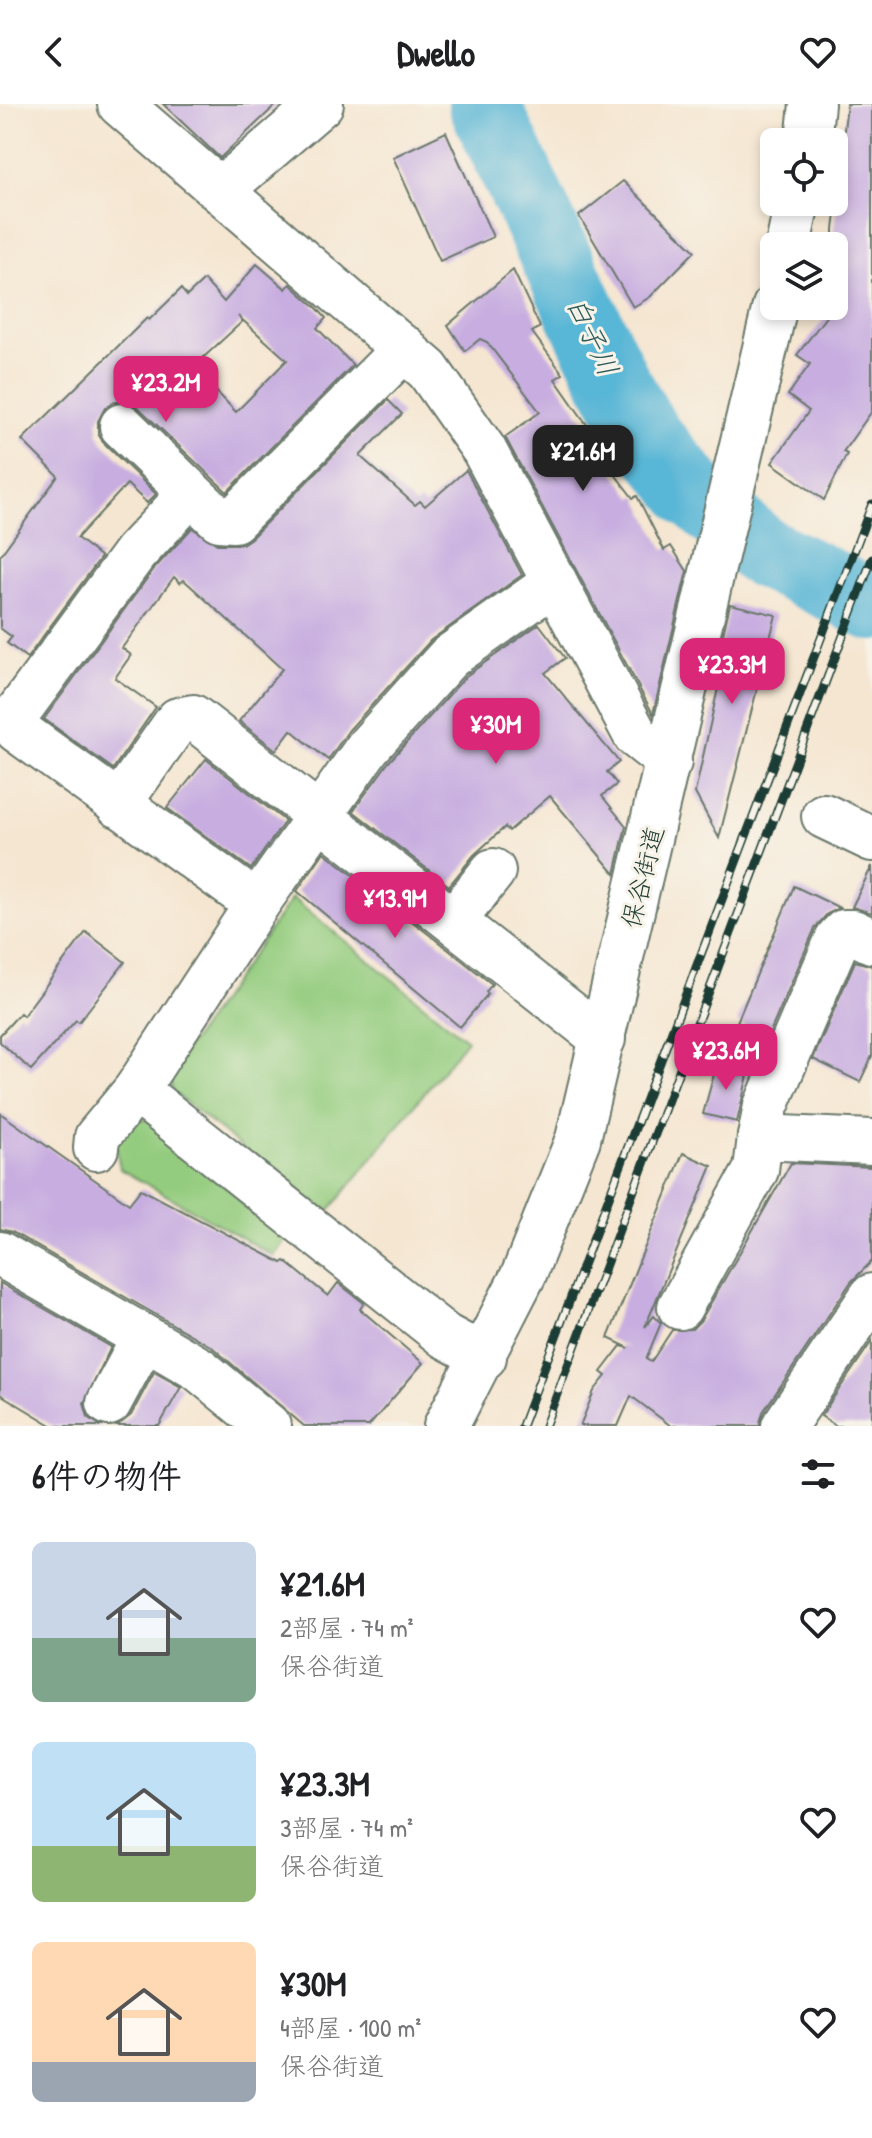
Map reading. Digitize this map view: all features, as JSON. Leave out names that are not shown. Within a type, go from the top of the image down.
[{"type":"street","points":[[120,104],[428,370],[484,450],[636,736],[669,762]]},
{"type":"street","points":[[220,191],[321,104]]},
{"type":"street","points":[[809,128],[812,104]]},
{"type":"street","name":"保谷街道","points":[[446,1426],[484,1357],[553,1207],[578,1139],[772,320]]},
{"type":"street","points":[[122,426],[219,519],[234,520],[405,348]]},
{"type":"street","points":[[191,493],[135,553],[15,716],[13,724],[118,805],[257,904]]},
{"type":"street","points":[[96,1148],[97,1137],[136,1090],[257,904],[368,747],[449,657],[555,582]]},
{"type":"street","points":[[118,805],[178,720],[185,716],[193,717],[603,1039]]},
{"type":"street","points":[[824,816],[871,835]]},
{"type":"street","points":[[454,920],[493,871]]},
{"type":"street","points":[[680,1307],[756,1170],[766,1106],[838,938],[844,932],[853,932],[872,941]]},
{"type":"street","points":[[136,1090],[445,1336],[484,1357]]},
{"type":"street","points":[[760,1137],[872,1142]]},
{"type":"street","points":[[0,1254],[199,1369],[268,1426]]},
{"type":"street","points":[[797,1421],[872,1296]]},
{"type":"street","points":[[109,1403],[144,1338]]},
{"type":"green space","points":[[292,898],[467,1040],[326,1215],[173,1092],[169,1074]]},
{"type":"green space","points":[[146,1119],[290,1233],[274,1256],[120,1169],[115,1140],[129,1120]]},
{"type":"building","points":[[163,104],[277,104],[220,158]]},
{"type":"building","points":[[847,104],[872,104],[872,411],[843,452],[847,454],[824,500],[772,463],[809,411],[788,395],[810,364],[797,355],[823,320],[848,320],[848,232],[834,232],[836,216],[848,216],[848,128],[844,128]]},
{"type":"building","points":[[446,132],[493,237],[440,261],[393,157]]},
{"type":"building","points":[[623,181],[695,251],[650,297],[633,307],[579,216]]},
{"type":"building","points":[[257,264],[286,289],[290,284],[317,308],[326,318],[317,328],[353,365],[227,492],[139,408],[127,402],[114,402],[105,408],[98,421],[98,434],[156,494],[147,503],[127,484],[77,538],[101,557],[27,658],[7,643],[12,637],[0,628],[0,556],[58,476],[22,440],[181,289],[187,296],[204,280],[224,302]],"holes":[[[238,316],[287,360],[236,412],[193,367],[243,321]]]},
{"type":"building","points":[[513,270],[540,327],[532,332],[563,374],[555,379],[592,432],[586,436],[633,498],[637,496],[664,550],[671,546],[687,571],[653,714],[505,437],[540,412],[487,342],[480,339],[465,351],[448,325]]},
{"type":"building","points":[[388,400],[402,414],[360,456],[415,505],[420,501],[425,506],[466,470],[522,575],[431,640],[349,730],[328,760],[291,730],[276,750],[239,721],[282,669],[184,580],[180,583],[174,577],[122,648],[131,655],[115,678],[156,707],[113,769],[44,719],[154,569],[192,528],[217,544],[242,544]]},
{"type":"building","points":[[730,604],[776,615],[719,838],[695,793],[723,666],[715,670]]},
{"type":"building","points":[[539,624],[565,658],[545,673],[619,762],[607,772],[617,784],[602,796],[626,826],[615,874],[550,796],[509,831],[505,827],[474,855],[449,886],[353,811],[388,763],[466,676]]},
{"type":"building","points":[[206,759],[285,821],[251,869],[167,808]]},
{"type":"building","points":[[324,852],[492,984],[486,992],[488,994],[460,1027],[297,891]]},
{"type":"building","points":[[872,866],[872,913],[852,907]]},
{"type":"building","points":[[794,886],[840,908],[827,914],[815,928],[768,1037],[737,1022]]},
{"type":"building","points":[[86,932],[125,962],[79,1022],[76,1020],[31,1070],[0,1042],[0,1035],[20,1013],[23,1016]]},
{"type":"building","points":[[855,961],[872,966],[872,1056],[860,1082],[813,1059]]},
{"type":"building","points":[[719,1056],[748,1075],[737,1122],[703,1114]]},
{"type":"building","points":[[0,1113],[129,1204],[141,1189],[282,1263],[285,1261],[328,1296],[338,1283],[364,1303],[360,1309],[423,1363],[369,1426],[304,1426],[212,1347],[12,1232],[0,1229]]},
{"type":"building","points":[[683,1153],[712,1166],[645,1327],[654,1316],[661,1323],[646,1359],[651,1362],[672,1330],[692,1329],[701,1320],[791,1163],[872,1167],[872,1261],[851,1282],[763,1412],[759,1426],[671,1426],[631,1396],[618,1426],[580,1426],[594,1391],[606,1376],[601,1372],[621,1346],[629,1348],[608,1338]]},
{"type":"building","points":[[0,1283],[111,1347],[84,1403],[88,1417],[101,1426],[53,1426],[0,1394]]},
{"type":"building","points":[[872,1341],[872,1426],[836,1426],[821,1416]]},
{"type":"building","points":[[154,1372],[181,1387],[159,1426],[117,1426],[131,1415]]},
{"type":"waterway","name":"白子川","points":[[484,104],[615,383],[648,439],[693,492],[761,551],[872,605]]},
{"type":"railway","points":[[522,1426],[872,504]]},
{"type":"railway","points":[[545,1426],[872,559]]}]
